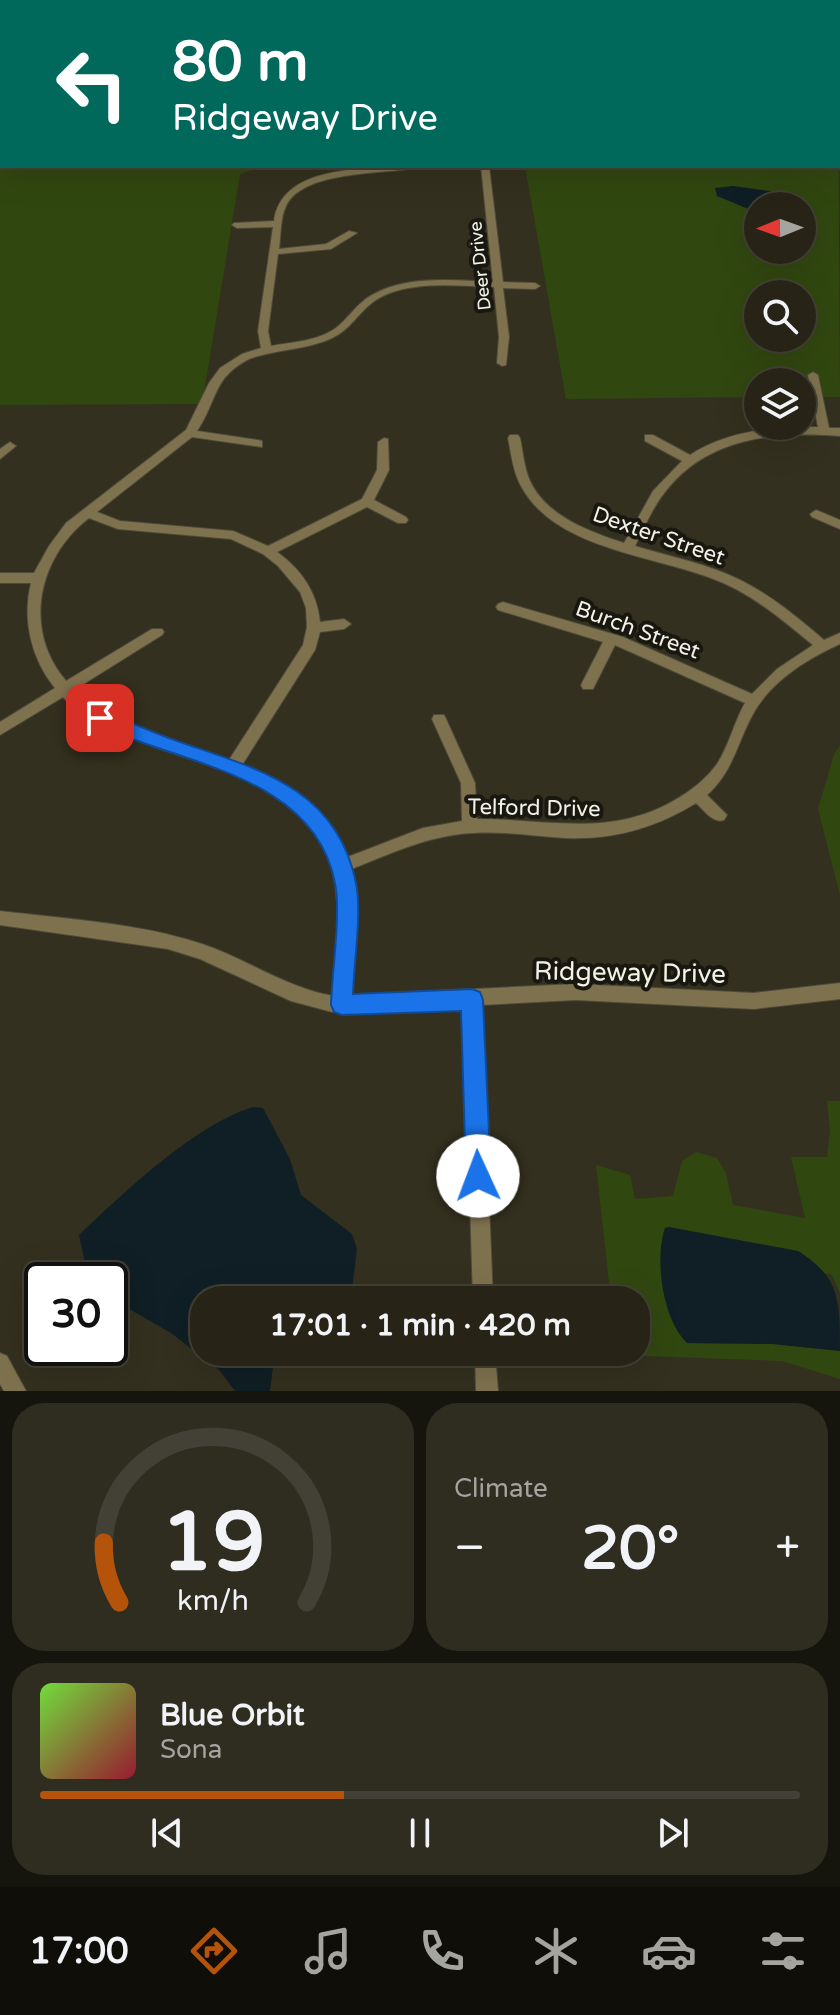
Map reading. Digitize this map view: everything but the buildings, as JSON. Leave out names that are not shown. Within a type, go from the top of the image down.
[{"type":"street","points":[[267,350],[263,331],[283,200],[303,183],[396,168]]},
{"type":"street","name":"Deer Drive","points":[[485,168],[504,337],[502,363]]},
{"type":"street","points":[[237,225],[278,224]]},
{"type":"street","points":[[274,252],[316,250],[337,243],[352,233]]},
{"type":"street","points":[[342,1005],[348,902],[342,866],[328,836],[309,811],[277,786],[233,767],[121,729],[81,706],[64,691],[51,676],[35,635],[33,612],[38,578],[54,545],[86,512],[190,433],[203,418],[223,370],[267,350],[331,336],[348,326],[365,303],[386,291],[415,286],[535,286]]},
{"type":"street","points":[[816,390],[824,430]]},
{"type":"street","points":[[628,547],[663,485],[689,460],[746,436],[783,430],[840,432]]},
{"type":"street","points":[[190,433],[258,444]]},
{"type":"street","name":"Dexter Street","points":[[514,438],[523,477],[538,502],[586,533],[713,573],[747,589],[823,646]]},
{"type":"street","points":[[649,438],[689,460]]},
{"type":"street","points":[[270,550],[367,502],[383,470],[384,442]]},
{"type":"street","points":[[367,502],[402,520]]},
{"type":"street","points":[[86,512],[118,525],[233,535],[270,550],[307,592],[316,627],[296,671],[233,767]]},
{"type":"street","points":[[816,514],[840,525]]},
{"type":"street","points":[[0,578],[38,578]]},
{"type":"street","name":"Burch Street","points":[[503,607],[611,639],[754,701]]},
{"type":"street","points":[[316,627],[344,624]]},
{"type":"street","points":[[0,729],[157,632]]},
{"type":"street","name":"Telford Drive","points":[[342,866],[427,833],[470,826],[503,826],[558,833],[600,831],[660,816],[696,794],[727,760],[734,737],[754,701],[789,666],[840,638]]},
{"type":"street","points":[[588,685],[611,639]]},
{"type":"street","points":[[439,719],[468,783],[470,826]]},
{"type":"street","points":[[696,794],[719,815]]},
{"type":"street","name":"Ridgeway Drive","points":[[0,918],[168,941],[203,952],[291,993],[342,1005],[576,992],[754,1001],[840,991]]},
{"type":"street","points":[[472,1000],[482,1286]]},
{"type":"street","points":[[0,1363],[15,1391]]},
{"type":"street","points":[[486,1366],[487,1391]]},
{"type":"green space","points":[[0,168],[258,168],[240,174],[202,404],[0,405]]},
{"type":"green space","points":[[525,168],[839,168],[840,397],[816,397],[816,368],[744,368],[744,397],[566,399]]},
{"type":"green space","points":[[840,746],[840,895],[818,809],[834,754]]},
{"type":"green space","points":[[827,1101],[840,1101],[840,1293],[832,1275],[669,1227],[663,1234],[687,1343],[773,1344],[840,1351],[840,1379],[782,1361],[650,1356],[650,1286],[609,1286],[596,1165],[630,1175],[635,1199],[673,1196],[682,1161],[696,1152],[717,1158],[726,1173],[733,1205],[805,1218],[791,1157],[827,1157],[830,1131]]},
{"type":"shaded area","points":[[733,186],[776,192],[744,192],[744,207],[717,196],[715,188]]},
{"type":"shaded area","points":[[253,1107],[263,1108],[290,1159],[301,1195],[352,1234],[357,1249],[352,1286],[190,1286],[190,1348],[128,1308],[128,1262],[85,1262],[79,1235],[161,1162],[208,1128]]},
{"type":"shaded area","points":[[665,1228],[798,1251],[812,1261],[830,1281],[835,1292],[840,1351],[773,1344],[687,1343],[672,1320],[663,1289],[660,1256]]},
{"type":"shaded area","points":[[214,1366],[273,1366],[270,1391],[235,1391]]},
{"type":"route","points":[[100,718],[129,732],[262,779],[291,795],[309,811],[336,851],[346,885],[348,920],[342,1005],[472,1000],[478,1176]]}]
